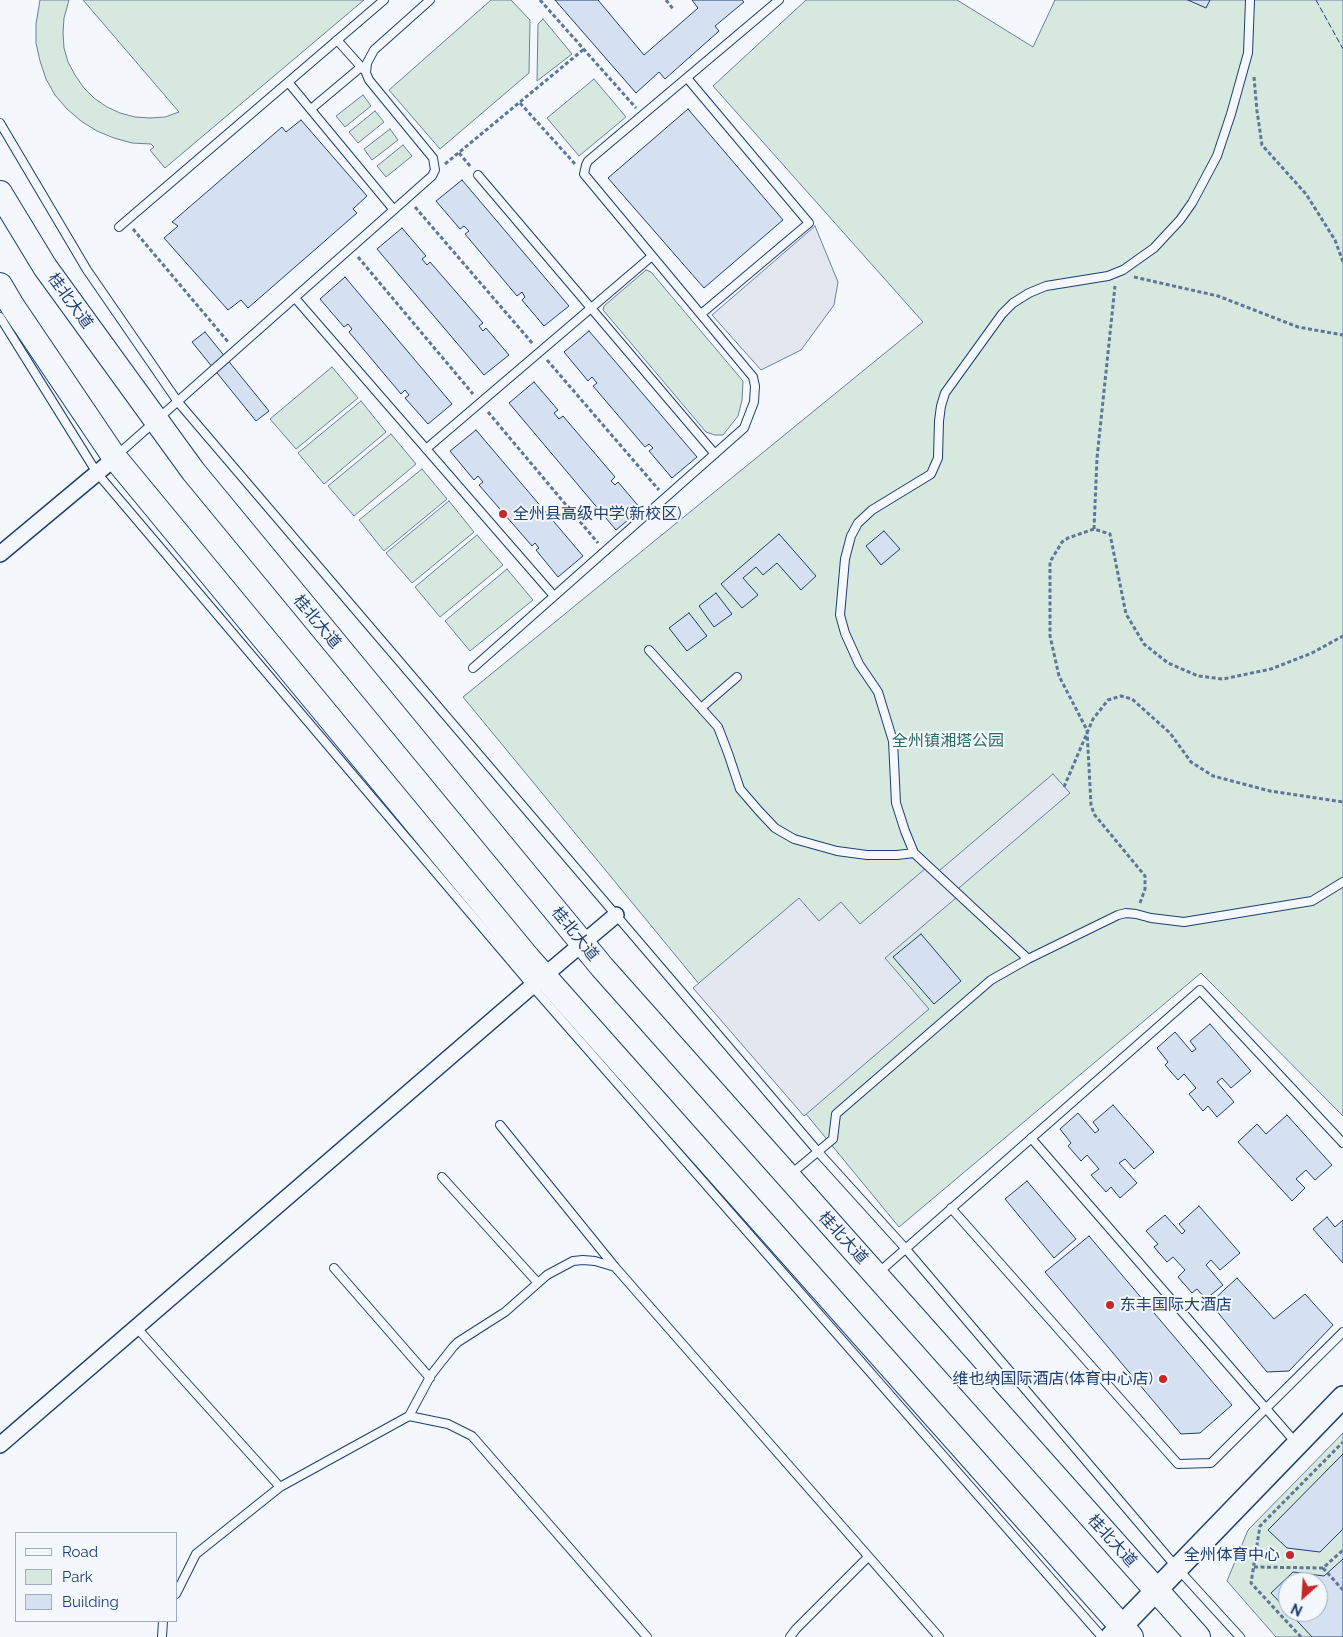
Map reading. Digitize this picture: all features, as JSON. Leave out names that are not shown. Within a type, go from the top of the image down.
[{"type":"main road","name":"桂北大道","points":[[0,193],[45,267],[193,470],[583,943],[1198,1637]]},
{"type":"main road","points":[[0,285],[106,465],[538,981],[1116,1634],[1343,1397]]},
{"type":"street","points":[[0,554],[106,465]]},
{"type":"street","points":[[0,1445],[616,915]]},
{"type":"lane","points":[[119,227],[384,0]]},
{"type":"lane","points":[[311,110],[363,70],[374,50],[430,0]]},
{"type":"lane","points":[[473,668],[744,428],[754,402],[755,382],[753,377],[584,174],[588,161],[779,0]]},
{"type":"lane","points":[[1028,959],[914,853],[896,803],[893,740],[881,700],[878,692],[859,664],[840,615],[845,559],[851,536],[858,523],[872,510],[931,474],[938,458],[939,421],[945,393],[1002,314],[1029,293],[1046,286],[1108,276],[1137,262],[1154,248],[1180,220],[1192,203],[1217,156],[1231,114],[1248,48],[1250,0]]},
{"type":"lane","points":[[0,317],[106,465],[432,176],[435,170],[434,158],[337,40]]},
{"type":"lane","points":[[687,78],[809,223],[701,314]]},
{"type":"lane","points":[[288,82],[394,210]]},
{"type":"lane","points":[[0,123],[87,270],[178,402],[818,1152],[906,1248],[1178,1569],[1240,1637]]},
{"type":"lane","points":[[478,175],[715,454]]},
{"type":"lane","points":[[426,449],[652,256]]},
{"type":"lane","points":[[295,298],[554,596]]},
{"type":"lane","points":[[649,650],[718,726],[740,789],[758,812],[775,828],[794,839],[817,847],[837,851],[867,856],[914,853]]},
{"type":"lane","points":[[701,708],[736,677]]},
{"type":"lane","points":[[788,1176],[834,1139],[836,1114],[991,980],[1028,959],[1118,915],[1126,913],[1184,922],[1312,901],[1343,882]]},
{"type":"lane","points":[[876,1274],[1200,990],[1343,1142]]},
{"type":"lane","points":[[500,1125],[615,1267],[939,1637]]},
{"type":"lane","points":[[1031,1138],[1297,1445]]},
{"type":"lane","points":[[442,1177],[538,1283]]},
{"type":"lane","points":[[951,1208],[1178,1464],[1211,1464],[1343,1332]]},
{"type":"lane","points":[[178,1590],[196,1554],[280,1487],[409,1416],[430,1378],[458,1342],[505,1312],[538,1283],[560,1267],[574,1261],[583,1260],[595,1261],[615,1267]]},
{"type":"lane","points":[[334,1268],[430,1378]]},
{"type":"lane","points":[[136,1327],[280,1487]]},
{"type":"lane","points":[[409,1416],[448,1424],[472,1436],[647,1637]]},
{"type":"lane","points":[[790,1637],[868,1557]]},
{"type":"lane","points":[[162,1637],[163,1622]]},
{"type":"path","points":[[540,0],[643,116]]},
{"type":"path","points":[[666,0],[674,10]]},
{"type":"path","points":[[1248,48],[1255,79],[1262,145],[1306,194],[1335,240],[1343,262]]},
{"type":"path","points":[[432,176],[584,49]]},
{"type":"path","points":[[520,102],[584,174]]},
{"type":"path","points":[[459,153],[478,175]]},
{"type":"path","points":[[126,220],[235,351]]},
{"type":"path","points":[[1094,529],[1097,458],[1116,273],[1218,296],[1298,327],[1343,335]]},
{"type":"path","points":[[1136,914],[1145,888],[1145,876],[1094,814],[1091,805],[1087,730],[1059,676],[1050,636],[1050,562],[1062,542],[1094,529],[1110,534],[1126,614],[1144,644],[1168,663],[1198,676],[1223,679],[1271,669],[1312,653],[1343,636]]},
{"type":"path","points":[[1064,787],[1093,719],[1108,700],[1121,696],[1132,699],[1170,733],[1191,762],[1213,776],[1270,791],[1343,802]]},
{"type":"path","points":[[1301,1637],[1251,1583],[1260,1526],[1343,1442]]},
{"type":"path","points":[[1254,1567],[1323,1568],[1343,1550]]},
{"type":"path","points":[[1323,1568],[1343,1590]]},
{"type":"green space","points":[[40,0],[69,0],[64,18],[64,48],[68,62],[84,88],[94,98],[120,113],[150,118],[165,117],[179,112],[83,0],[364,0],[165,168],[150,150],[154,147],[151,144],[132,143],[97,131],[67,109],[55,95],[46,79],[36,43],[36,24]]},
{"type":"green space","points":[[491,0],[511,0],[530,20],[529,73],[440,149],[389,90]]},
{"type":"green space","name":"全州镇湘塔公园","points":[[806,0],[957,0],[1033,47],[1055,0],[1343,0],[1343,1116],[1201,973],[899,1227],[463,697],[923,322],[713,86]]},
{"type":"green space","points":[[543,19],[572,54],[537,81],[538,24]]},
{"type":"green space","points":[[594,79],[626,117],[579,156],[547,118]]},
{"type":"green space","points":[[363,95],[371,106],[345,127],[336,116]]},
{"type":"green space","points":[[375,111],[384,122],[358,143],[349,132]]},
{"type":"green space","points":[[390,129],[398,140],[372,160],[364,149]]},
{"type":"green space","points":[[403,145],[412,156],[386,177],[377,166]]},
{"type":"green space","points":[[646,270],[651,272],[743,381],[742,400],[738,416],[723,435],[706,432],[603,310],[604,306]]},
{"type":"green space","points":[[332,367],[358,398],[296,449],[270,419]]},
{"type":"green space","points":[[361,401],[386,432],[324,484],[298,453]]},
{"type":"green space","points":[[391,434],[416,464],[354,516],[328,486]]},
{"type":"green space","points":[[422,469],[447,499],[384,551],[359,520]]},
{"type":"green space","points":[[449,501],[474,532],[412,583],[386,553]]},
{"type":"green space","points":[[477,535],[503,565],[440,617],[415,587]]},
{"type":"green space","points":[[507,569],[533,600],[470,651],[445,621]]},
{"type":"green space","name":"全州体育中心","points":[[1343,1433],[1343,1637],[1276,1637],[1227,1581],[1248,1530]]},
{"type":"shaded area","points":[[815,226],[838,282],[834,305],[801,350],[761,370],[712,315]]},
{"type":"shaded area","points":[[1053,774],[1070,793],[953,893],[956,898],[885,958],[929,1009],[804,1116],[693,988],[799,898],[819,921],[841,902],[860,924],[926,868],[933,876]]},
{"type":"building","points":[[555,0],[598,0],[644,55],[698,8],[692,0],[742,0],[744,2],[715,26],[719,31],[665,79],[659,72],[636,93]]},
{"type":"building","points":[[1188,0],[1210,0],[1206,8]]},
{"type":"building","points":[[688,109],[783,220],[704,288],[608,178]]},
{"type":"building","points":[[301,120],[367,196],[353,209],[357,213],[248,308],[241,300],[228,310],[164,238],[178,226],[172,222],[282,127],[286,132]]},
{"type":"building","points":[[462,180],[569,306],[544,326],[522,300],[525,297],[522,292],[517,296],[465,234],[469,231],[464,226],[460,229],[436,201]]},
{"type":"building","points":[[402,228],[426,256],[422,259],[427,265],[430,262],[483,323],[479,326],[483,331],[486,328],[509,355],[484,375],[377,249]]},
{"type":"building","points":[[345,277],[452,404],[428,424],[405,398],[409,395],[405,390],[401,394],[349,332],[352,329],[348,324],[344,327],[320,299]]},
{"type":"building","points":[[589,331],[697,457],[672,478],[649,451],[653,448],[649,444],[645,447],[593,386],[597,383],[592,377],[588,381],[564,352]]},
{"type":"building","points":[[205,332],[269,411],[256,421],[192,342]]},
{"type":"building","points":[[534,382],[558,410],[554,413],[559,419],[563,416],[615,477],[611,481],[615,485],[618,482],[641,509],[616,530],[509,403]]},
{"type":"building","points":[[476,430],[583,556],[558,577],[536,550],[539,548],[535,543],[532,546],[479,485],[483,482],[478,476],[474,480],[450,451]]},
{"type":"building","points":[[884,531],[900,549],[881,565],[866,546]]},
{"type":"building","points":[[779,534],[816,576],[801,590],[777,563],[763,575],[756,567],[743,578],[758,595],[742,608],[721,584]]},
{"type":"building","points":[[716,593],[732,614],[714,627],[699,606]]},
{"type":"building","points":[[689,613],[707,636],[687,651],[669,628]]},
{"type":"building","points":[[921,934],[961,981],[934,1004],[893,957]]},
{"type":"building","points":[[1210,1024],[1251,1071],[1231,1088],[1222,1078],[1217,1082],[1234,1102],[1217,1117],[1208,1106],[1203,1111],[1189,1094],[1196,1088],[1184,1074],[1178,1080],[1165,1065],[1168,1062],[1157,1048],[1175,1032],[1192,1052],[1196,1049],[1190,1041]]},
{"type":"building","points":[[1113,1105],[1154,1152],[1134,1169],[1125,1159],[1119,1163],[1137,1183],[1120,1198],[1111,1187],[1106,1192],[1091,1175],[1099,1169],[1087,1155],[1081,1161],[1068,1146],[1071,1143],[1060,1129],[1078,1113],[1095,1133],[1099,1130],[1093,1122]]},
{"type":"building","points":[[1287,1115],[1332,1165],[1315,1180],[1306,1170],[1296,1179],[1305,1188],[1292,1201],[1238,1142],[1257,1124],[1266,1134]]},
{"type":"building","points":[[1027,1181],[1076,1239],[1054,1258],[1005,1199]]},
{"type":"building","points":[[1199,1206],[1240,1253],[1220,1270],[1211,1260],[1206,1265],[1223,1285],[1206,1299],[1197,1289],[1192,1293],[1178,1277],[1185,1270],[1173,1257],[1167,1262],[1154,1247],[1158,1244],[1146,1231],[1165,1215],[1182,1234],[1185,1231],[1179,1224]]},
{"type":"building","points":[[1327,1217],[1335,1227],[1343,1220],[1343,1263],[1313,1229]]},
{"type":"building","points":[[1089,1236],[1232,1405],[1200,1433],[1181,1434],[1045,1272]]},
{"type":"building","points":[[1237,1278],[1274,1319],[1305,1294],[1333,1325],[1289,1371],[1267,1372],[1210,1303]]},
{"type":"building","points":[[1343,1454],[1343,1529],[1320,1552],[1287,1548],[1268,1530]]},
{"type":"building","points":[[1343,1559],[1343,1637],[1312,1637],[1298,1622],[1328,1622],[1328,1572]]},
{"type":"building","points":[[1278,1586],[1278,1600],[1271,1593]]},
{"type":"fence","points":[[1316,0],[1343,49]]},
{"type":"place","name":"全州县高级中学(新校区)","points":[[503,514]]},
{"type":"place","name":"东丰国际大酒店","points":[[1110,1305]]},
{"type":"place","name":"维也纳国际酒店(体育中心店)","points":[[1163,1379]]},
{"type":"place","name":"全州体育中心","points":[[1290,1555]]}]
